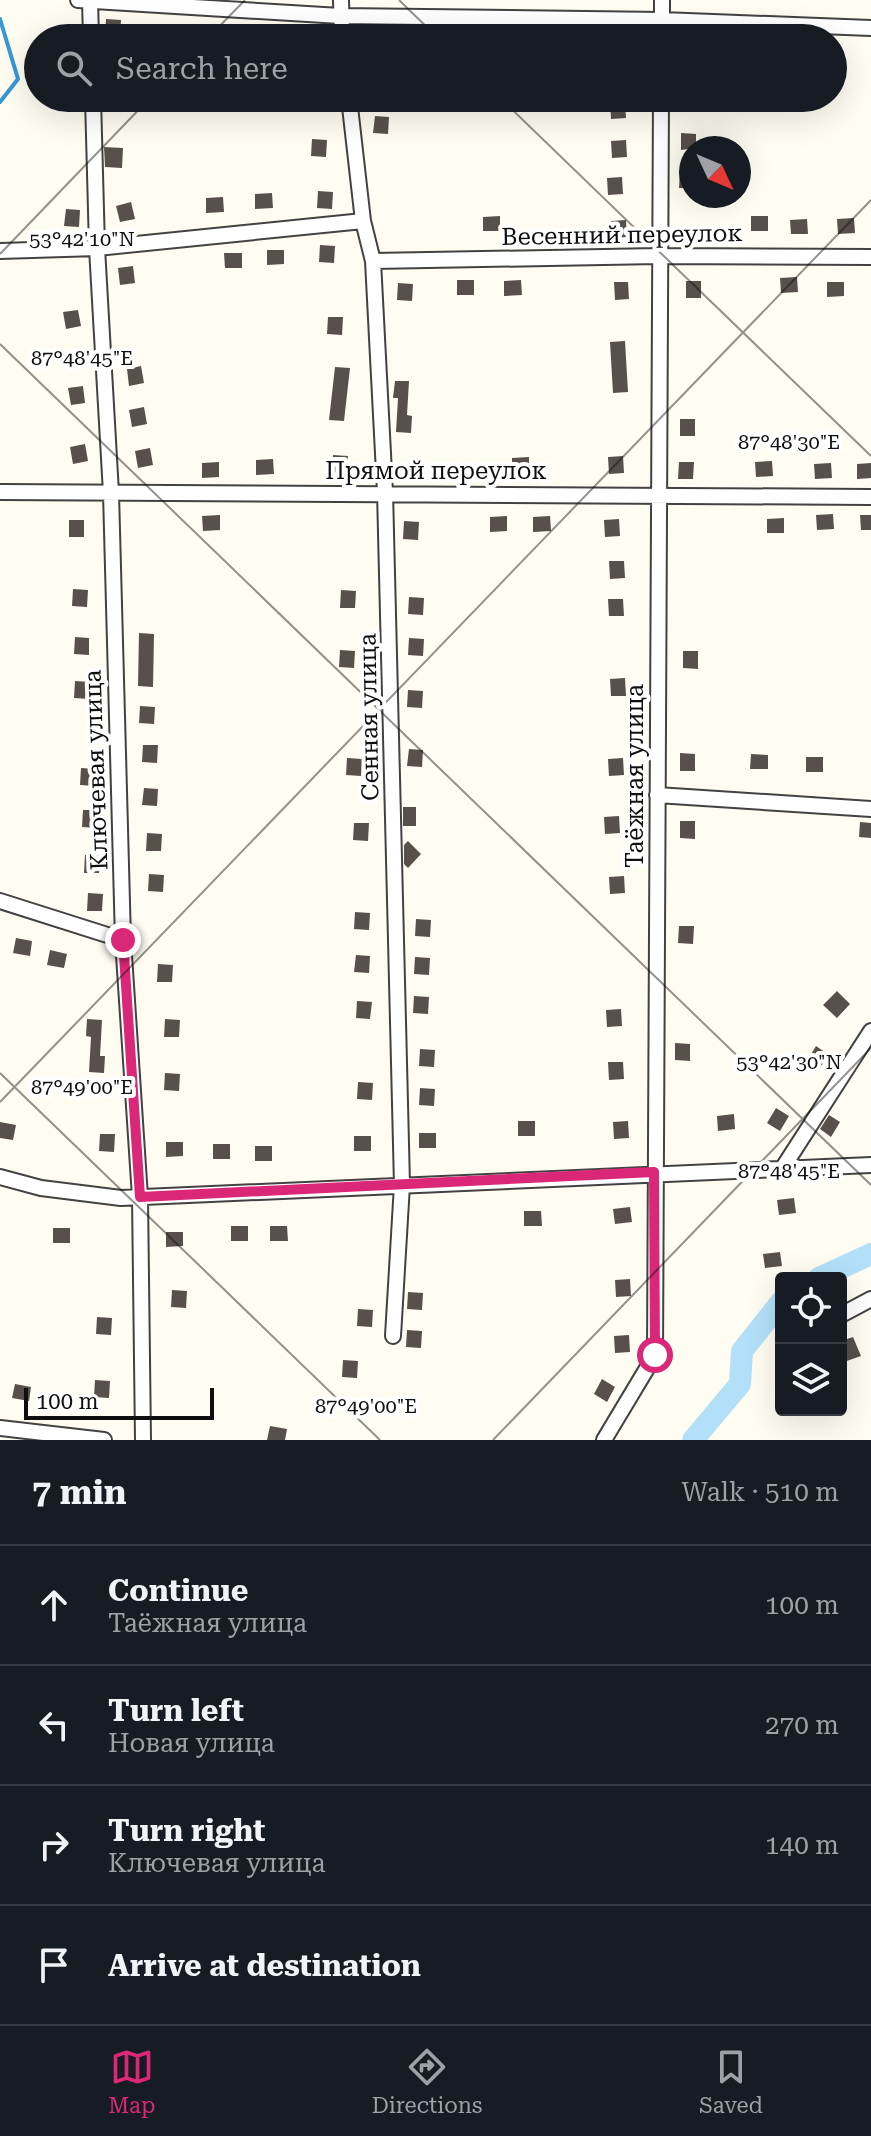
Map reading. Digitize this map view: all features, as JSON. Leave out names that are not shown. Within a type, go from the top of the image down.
[{"type":"street","points":[[341,0],[341,24]]},
{"type":"street","points":[[662,0],[662,24]]},
{"type":"street","points":[[89,24],[86,1],[340,16],[766,24]]},
{"type":"street","points":[[847,27],[871,28]]},
{"type":"street","name":"Ключевая улица","points":[[93,112],[97,248],[111,493],[123,940],[140,1197],[143,1440]]},
{"type":"street","name":"Сенная улица","points":[[351,112],[363,221],[373,261],[385,492],[402,1185],[393,1336]]},
{"type":"street","name":"Таёжная улица","points":[[604,1440],[655,1355],[661,112]]},
{"type":"street","points":[[0,251],[97,248],[363,221]]},
{"type":"street","name":"Весенний переулок","points":[[373,261],[658,256],[871,257]]},
{"type":"street","name":"Прямой переулок","points":[[0,492],[871,497]]},
{"type":"street","points":[[657,795],[871,809]]},
{"type":"street","points":[[0,901],[123,940]]},
{"type":"street","points":[[784,1166],[871,1031]]},
{"type":"street","points":[[0,1177],[41,1188],[140,1197],[784,1166],[871,1165]]},
{"type":"street","points":[[847,1312],[871,1299]]},
{"type":"street","points":[[0,1428],[104,1440]]},
{"type":"building","points":[[106,19],[121,20],[121,24],[106,24]]},
{"type":"building","points":[[611,112],[626,112],[626,118],[611,119]]},
{"type":"building","points":[[375,116],[389,117],[388,134],[373,133]]},
{"type":"building","points":[[312,139],[327,140],[326,157],[311,156]]},
{"type":"building","points":[[626,140],[627,157],[612,158],[611,141]]},
{"type":"building","points":[[104,147],[123,148],[122,168],[105,167]]},
{"type":"building","points":[[622,177],[623,194],[608,195],[607,178]]},
{"type":"building","points":[[318,191],[333,192],[332,209],[317,208]]},
{"type":"building","points":[[272,193],[273,208],[255,209],[255,194]]},
{"type":"building","points":[[223,197],[224,212],[206,213],[206,198]]},
{"type":"building","points":[[131,202],[135,219],[120,222],[116,206]]},
{"type":"building","points":[[66,209],[80,210],[79,227],[64,226]]},
{"type":"building","points":[[500,216],[500,231],[483,231],[483,217]]},
{"type":"building","points":[[751,216],[768,216],[768,231],[751,231]]},
{"type":"building","points":[[854,218],[855,233],[838,234],[837,219]]},
{"type":"building","points":[[807,219],[808,234],[791,234],[790,220]]},
{"type":"building","points":[[626,220],[627,237],[612,238],[611,221]]},
{"type":"building","points":[[320,245],[335,246],[334,263],[319,262]]},
{"type":"building","points":[[267,250],[284,250],[284,264],[267,265]]},
{"type":"building","points":[[224,253],[242,253],[242,268],[225,268]]},
{"type":"building","points":[[133,266],[135,283],[120,285],[118,268]]},
{"type":"building","points":[[797,277],[798,292],[781,293],[780,278]]},
{"type":"building","points":[[457,280],[474,280],[474,295],[457,295]]},
{"type":"building","points":[[521,280],[522,295],[504,296],[504,281]]},
{"type":"building","points":[[686,281],[701,281],[701,298],[686,298]]},
{"type":"building","points":[[614,282],[628,282],[629,299],[615,300]]},
{"type":"building","points":[[827,282],[844,282],[844,296],[827,297]]},
{"type":"building","points":[[398,283],[413,284],[412,301],[397,300]]},
{"type":"building","points":[[78,310],[81,326],[66,329],[63,312]]},
{"type":"building","points":[[328,317],[343,317],[342,335],[327,334]]},
{"type":"building","points":[[625,341],[628,392],[613,393],[610,342]]},
{"type":"building","points":[[141,366],[144,383],[129,386],[127,369]]},
{"type":"building","points":[[335,367],[350,368],[344,421],[329,420]]},
{"type":"building","points":[[395,381],[409,381],[407,415],[412,416],[411,433],[396,432],[398,398],[393,398]]},
{"type":"building","points":[[83,386],[85,403],[71,405],[68,388]]},
{"type":"building","points":[[144,407],[147,424],[132,427],[129,410]]},
{"type":"building","points":[[680,419],[695,419],[695,436],[680,436]]},
{"type":"building","points":[[85,444],[88,461],[73,464],[70,447]]},
{"type":"building","points":[[150,448],[153,465],[138,468],[135,451]]},
{"type":"building","points":[[333,455],[348,456],[346,473],[332,472]]},
{"type":"building","points":[[623,456],[624,473],[609,474],[608,457]]},
{"type":"building","points":[[529,457],[529,472],[512,473],[512,458]]},
{"type":"building","points":[[273,459],[274,474],[256,475],[256,460]]},
{"type":"building","points":[[772,461],[773,476],[756,477],[755,462]]},
{"type":"building","points":[[219,462],[219,477],[202,478],[202,463]]},
{"type":"building","points":[[679,462],[694,462],[693,479],[678,479]]},
{"type":"building","points":[[831,463],[832,478],[815,479],[814,464]]},
{"type":"building","points":[[871,463],[871,478],[857,479],[857,464]]},
{"type":"building","points":[[833,514],[834,529],[817,530],[816,515]]},
{"type":"building","points":[[220,515],[220,530],[203,531],[202,516]]},
{"type":"building","points":[[860,515],[871,515],[871,530],[861,530]]},
{"type":"building","points":[[507,516],[507,531],[490,532],[490,517]]},
{"type":"building","points":[[550,516],[551,531],[533,532],[533,517]]},
{"type":"building","points":[[784,518],[784,533],[767,533],[767,519]]},
{"type":"building","points":[[619,519],[620,536],[605,537],[604,520]]},
{"type":"building","points":[[69,520],[84,520],[84,537],[69,537]]},
{"type":"building","points":[[404,521],[419,522],[418,540],[403,539]]},
{"type":"building","points":[[609,561],[624,561],[625,578],[610,579]]},
{"type":"building","points":[[73,589],[88,590],[87,607],[72,606]]},
{"type":"building","points":[[341,590],[356,591],[355,608],[340,608]]},
{"type":"building","points":[[409,597],[424,598],[423,615],[408,614]]},
{"type":"building","points":[[608,599],[623,599],[624,616],[609,616]]},
{"type":"building","points":[[139,633],[154,634],[153,687],[138,686]]},
{"type":"building","points":[[75,637],[89,638],[89,655],[74,654]]},
{"type":"building","points":[[409,638],[424,639],[423,656],[408,655]]},
{"type":"building","points":[[340,650],[355,651],[354,668],[339,667]]},
{"type":"building","points":[[683,651],[698,651],[698,669],[683,668]]},
{"type":"building","points":[[625,678],[626,696],[611,696],[610,679]]},
{"type":"building","points":[[75,681],[90,682],[89,699],[74,698]]},
{"type":"building","points":[[408,690],[423,691],[422,708],[407,707]]},
{"type":"building","points":[[140,706],[155,707],[154,724],[139,723]]},
{"type":"building","points":[[143,745],[158,745],[157,763],[142,762]]},
{"type":"building","points":[[409,749],[423,750],[422,767],[407,766]]},
{"type":"building","points":[[680,753],[695,754],[695,771],[680,771]]},
{"type":"building","points":[[751,754],[768,755],[768,769],[750,769]]},
{"type":"building","points":[[806,757],[823,757],[823,772],[806,772]]},
{"type":"building","points":[[347,758],[362,759],[361,776],[346,775]]},
{"type":"building","points":[[623,758],[624,775],[609,776],[608,759]]},
{"type":"building","points":[[81,768],[96,769],[95,786],[80,785]]},
{"type":"building","points":[[144,788],[158,789],[157,806],[142,805]]},
{"type":"building","points":[[403,807],[416,807],[416,826],[403,826]]},
{"type":"building","points":[[83,810],[98,810],[97,828],[82,827]]},
{"type":"building","points":[[619,816],[620,833],[605,834],[604,817]]},
{"type":"building","points":[[680,821],[695,821],[695,839],[680,838]]},
{"type":"building","points":[[860,822],[871,823],[871,838],[859,837]]},
{"type":"building","points":[[354,823],[369,823],[368,841],[353,840]]},
{"type":"building","points":[[147,833],[162,834],[161,851],[146,851]]},
{"type":"building","points":[[408,841],[421,854],[408,868],[404,864],[404,845]]},
{"type":"building","points":[[85,855],[100,856],[99,873],[84,873]]},
{"type":"building","points":[[149,874],[164,875],[163,892],[148,891]]},
{"type":"building","points":[[624,876],[625,893],[610,894],[609,877]]},
{"type":"building","points":[[88,893],[103,894],[102,911],[87,911]]},
{"type":"building","points":[[355,912],[370,913],[369,930],[354,929]]},
{"type":"building","points":[[416,919],[431,920],[430,937],[415,936]]},
{"type":"building","points":[[679,926],[694,926],[693,944],[678,943]]},
{"type":"building","points":[[16,938],[32,941],[30,956],[13,953]]},
{"type":"building","points":[[50,950],[67,954],[64,968],[47,965]]},
{"type":"building","points":[[356,955],[370,956],[369,973],[354,972]]},
{"type":"building","points":[[415,957],[430,958],[429,975],[414,974]]},
{"type":"building","points":[[158,964],[173,965],[172,982],[157,982]]},
{"type":"building","points":[[837,991],[850,1004],[837,1018],[823,1005]]},
{"type":"building","points":[[414,996],[429,997],[428,1014],[413,1013]]},
{"type":"building","points":[[357,1001],[372,1002],[370,1019],[356,1018]]},
{"type":"building","points":[[621,1009],[622,1026],[607,1027],[606,1010]]},
{"type":"building","points":[[87,1019],[102,1020],[100,1056],[105,1056],[104,1073],[89,1072],[91,1037],[86,1036]]},
{"type":"building","points":[[165,1019],[180,1020],[179,1037],[164,1037]]},
{"type":"building","points":[[675,1043],[690,1044],[690,1061],[675,1060]]},
{"type":"building","points":[[816,1046],[829,1055],[819,1069],[807,1061]]},
{"type":"building","points":[[420,1049],[435,1050],[434,1067],[419,1066]]},
{"type":"building","points":[[608,1062],[623,1062],[624,1079],[609,1080]]},
{"type":"building","points":[[165,1073],[180,1074],[179,1091],[164,1090]]},
{"type":"building","points":[[358,1082],[373,1083],[372,1100],[357,1099]]},
{"type":"building","points":[[420,1088],[435,1089],[434,1106],[419,1105]]},
{"type":"building","points":[[776,1108],[789,1116],[780,1131],[767,1123]]},
{"type":"building","points":[[734,1114],[735,1129],[718,1131],[717,1116]]},
{"type":"building","points":[[829,1115],[840,1122],[831,1137],[820,1129]]},
{"type":"building","points":[[518,1121],[535,1121],[535,1136],[518,1136]]},
{"type":"building","points":[[628,1121],[629,1138],[614,1139],[613,1122]]},
{"type":"building","points":[[0,1122],[16,1125],[13,1140],[0,1138]]},
{"type":"building","points":[[419,1133],[436,1133],[436,1148],[419,1148]]},
{"type":"building","points":[[100,1134],[115,1134],[114,1152],[99,1151]]},
{"type":"building","points":[[354,1136],[371,1136],[371,1151],[354,1151]]},
{"type":"building","points":[[166,1142],[183,1142],[183,1156],[166,1157]]},
{"type":"building","points":[[213,1144],[230,1144],[230,1159],[213,1159]]},
{"type":"building","points":[[255,1146],[272,1146],[272,1161],[255,1161]]},
{"type":"building","points":[[794,1198],[796,1213],[779,1215],[777,1200]]},
{"type":"building","points":[[630,1207],[632,1222],[615,1224],[613,1209]]},
{"type":"building","points":[[524,1211],[541,1211],[542,1226],[524,1226]]},
{"type":"building","points":[[231,1226],[248,1226],[248,1241],[231,1241]]},
{"type":"building","points":[[270,1226],[287,1226],[288,1241],[270,1241]]},
{"type":"building","points":[[53,1228],[70,1228],[70,1243],[53,1243]]},
{"type":"building","points":[[166,1232],[183,1232],[183,1246],[166,1247]]},
{"type":"building","points":[[780,1252],[782,1266],[765,1268],[763,1254]]},
{"type":"building","points":[[630,1279],[631,1296],[616,1297],[615,1280]]},
{"type":"building","points":[[172,1290],[187,1291],[186,1308],[171,1307]]},
{"type":"building","points":[[408,1292],[423,1293],[422,1310],[407,1309]]},
{"type":"building","points":[[358,1309],[373,1310],[372,1327],[357,1326]]},
{"type":"building","points":[[97,1317],[112,1318],[111,1335],[96,1334]]},
{"type":"building","points":[[407,1330],[422,1331],[421,1348],[406,1347]]},
{"type":"building","points":[[629,1335],[630,1352],[615,1353],[614,1336]]},
{"type":"building","points":[[853,1337],[861,1356],[847,1361],[847,1339]]},
{"type":"building","points":[[343,1360],[358,1361],[357,1378],[342,1377]]},
{"type":"building","points":[[602,1379],[615,1387],[607,1402],[594,1394]]},
{"type":"building","points":[[95,1380],[110,1381],[109,1398],[94,1397]]},
{"type":"building","points":[[15,1384],[31,1387],[29,1401],[12,1398]]},
{"type":"building","points":[[270,1426],[287,1429],[285,1440],[267,1440]]},
{"type":"waterway","points":[[0,19],[18,79],[0,102]]},
{"type":"waterway","points":[[832,1272],[871,1254]]},
{"type":"waterway","points":[[693,1440],[740,1384],[742,1351],[775,1310]]},
{"type":"route","points":[[123,940],[140,1197],[654,1172],[655,1355]]}]
